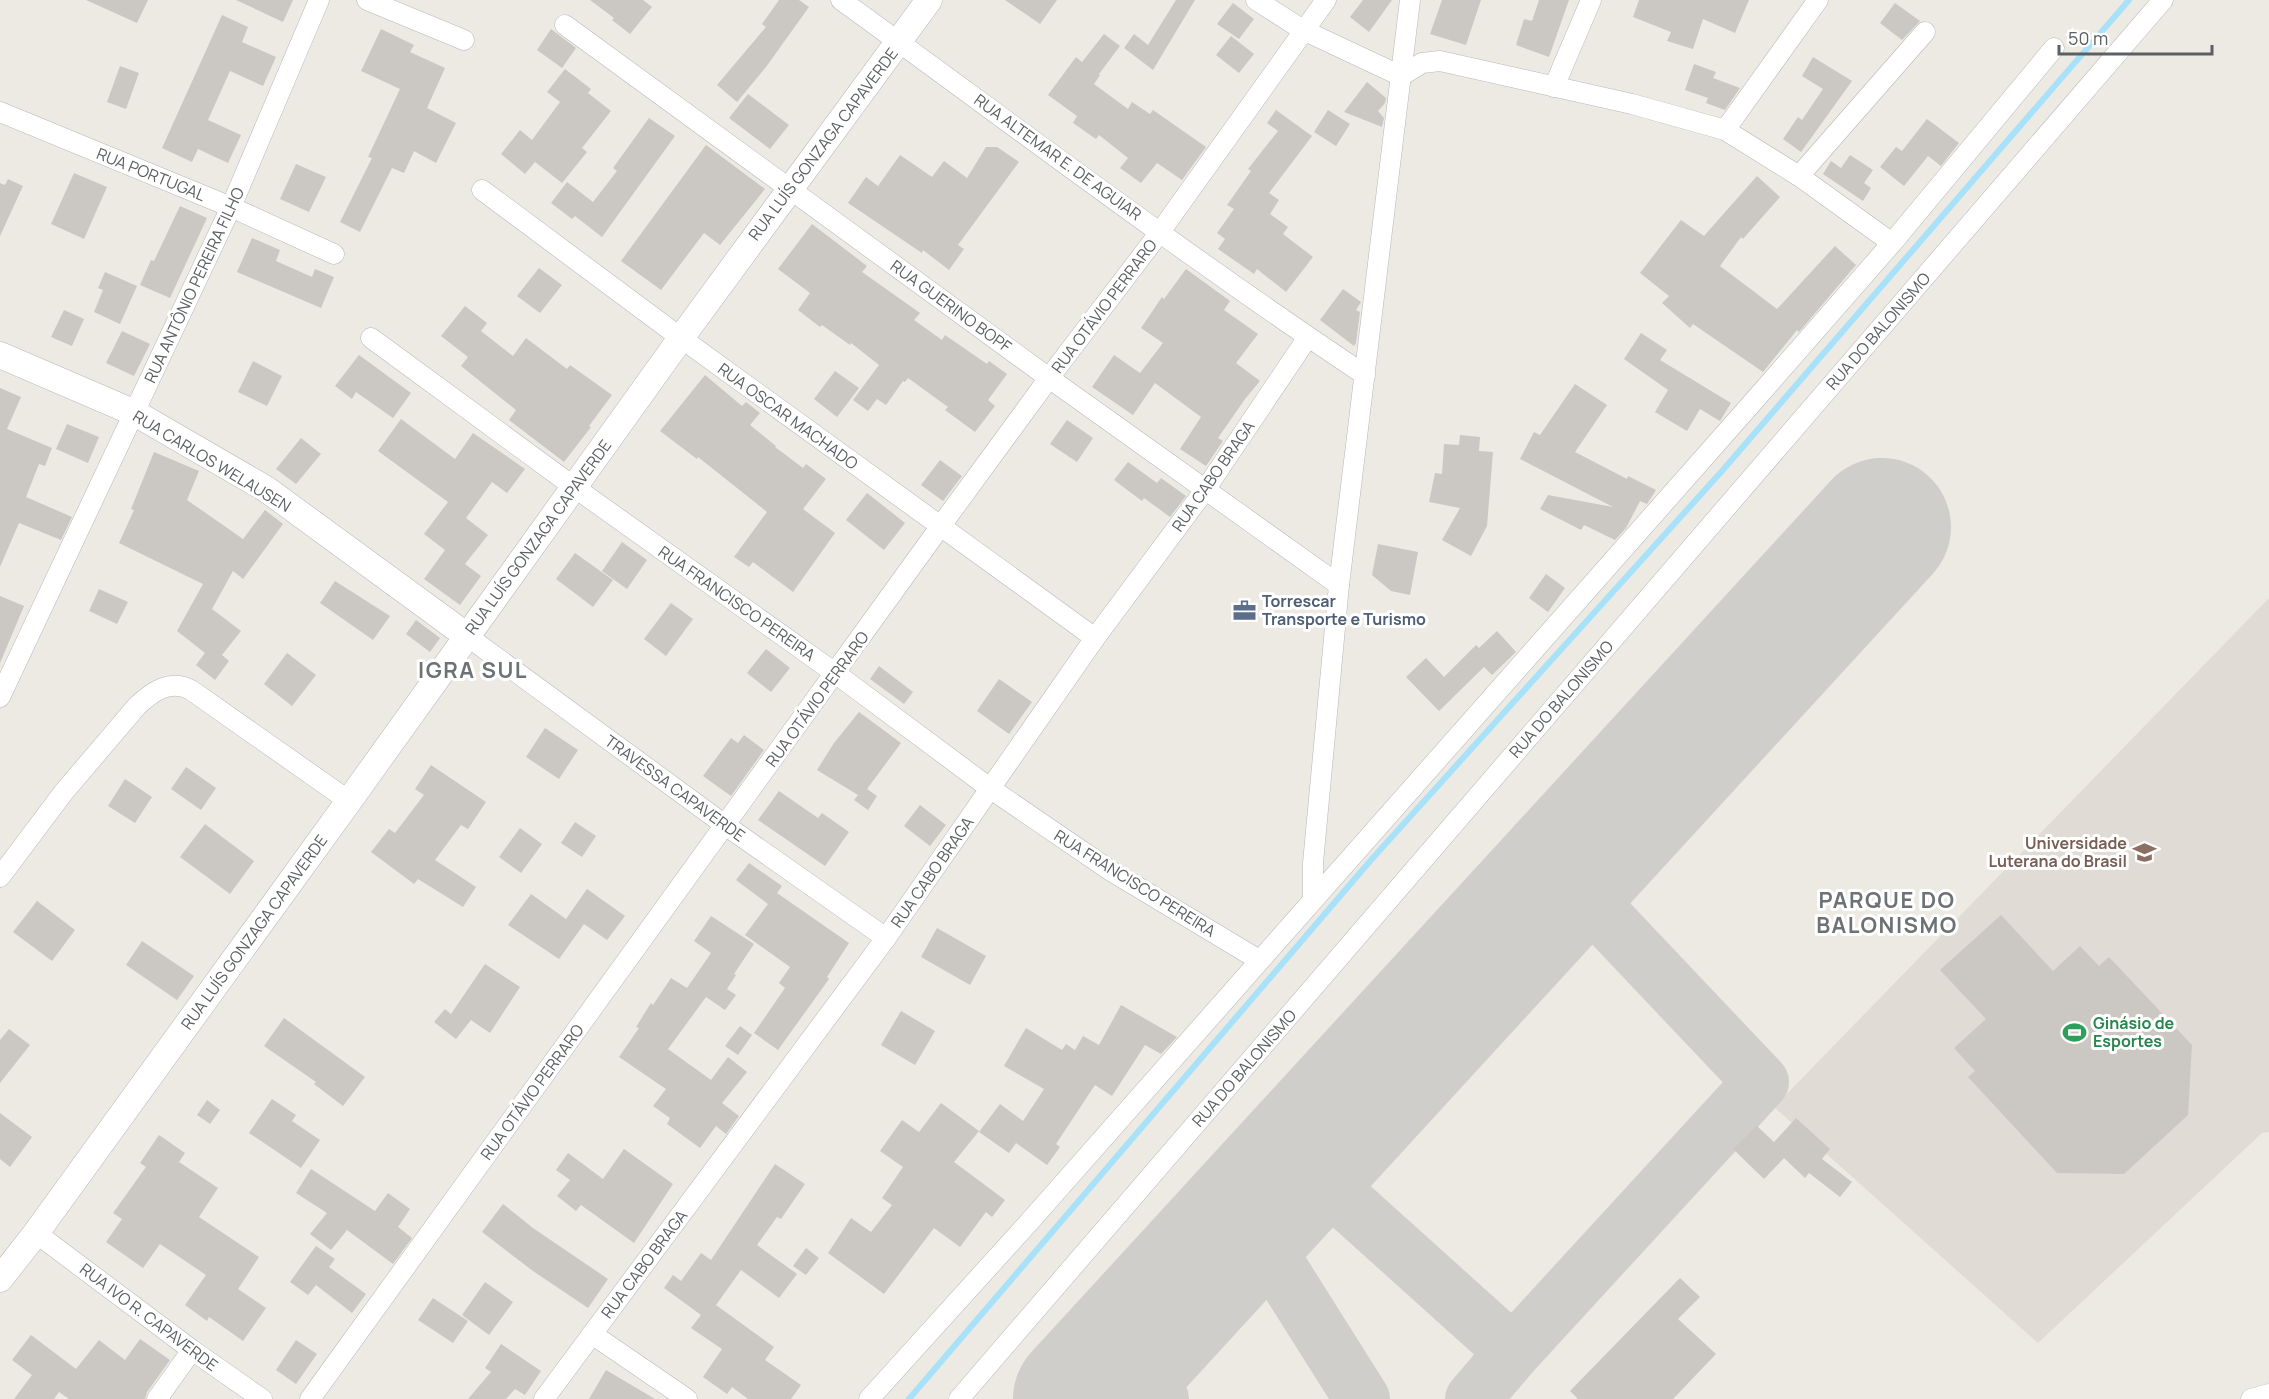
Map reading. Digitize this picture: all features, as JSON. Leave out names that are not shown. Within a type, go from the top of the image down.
[{"type":"street","name":"RUA ANTÔNIO PEREIRA FILHO","points":[[0,697],[231,207],[319,0]]},
{"type":"street","points":[[367,0],[464,40]]},
{"type":"street","name":"RUA ALTEMAR E. DE AGUIAR","points":[[841,0],[1160,232],[1365,375]]},
{"type":"street","name":"RUA LUÍS GONZAGA CAPAVERDE","points":[[0,1279],[36,1233],[789,188],[928,0]]},
{"type":"street","points":[[1256,0],[1303,30],[1401,76]]},
{"type":"street","name":"RUA OTÁVIO PERRARO","points":[[310,1399],[940,527],[1160,232],[1326,0]]},
{"type":"street","points":[[1313,899],[1313,863],[1339,585],[1410,0]]},
{"type":"street","points":[[1554,87],[1591,0]]},
{"type":"street","points":[[1725,130],[1818,0]]},
{"type":"street","name":"RUA DO BALONISMO","points":[[959,1399],[2163,0]]},
{"type":"street","name":"RUA GUERINO BOPF","points":[[565,25],[1049,378],[1339,585]]},
{"type":"street","points":[[1799,176],[1925,32]]},
{"type":"street","points":[[869,1399],[1038,1211],[1892,243],[2054,48]]},
{"type":"street","points":[[1401,76],[1422,63],[1440,61],[1632,104],[1725,130],[1799,176],[1892,243]]},
{"type":"street","name":"RUA PORTUGAL","points":[[0,112],[231,207],[334,254]]},
{"type":"street","name":"RUA OSCAR MACHADO","points":[[482,189],[681,338],[1095,638]]},
{"type":"street","name":"RUA CABO BRAGA","points":[[544,1399],[886,938],[1095,638],[1205,490],[1308,337]]},
{"type":"street","name":"RUA FRANCISCO PEREIRA","points":[[371,338],[574,487],[835,673],[991,789],[1111,871],[1259,960]]},
{"type":"street","name":"RUA CARLOS WELAUSEN","points":[[0,355],[135,413],[266,489],[466,636]]},
{"type":"street","name":"TRAVESSA CAPAVERDE","points":[[466,636],[725,825],[886,938]]},
{"type":"street","points":[[0,877],[63,792],[137,706],[164,687],[182,685],[191,690],[349,801]]},
{"type":"street","name":"RUA IVO R. CAPAVERDE","points":[[36,1233],[192,1350],[262,1399]]},
{"type":"street","points":[[592,1334],[687,1399]]},
{"type":"street","points":[[157,1399],[192,1350]]},
{"type":"street","points":[[2251,1399],[2269,1394]]},
{"type":"shaded area","name":"Universidade Luterana do Brasil","points":[[2269,598],[2269,1132],[2262,1133],[2038,1343],[1774,1107]]},
{"type":"building","points":[[86,0],[148,0],[137,23]]},
{"type":"building","points":[[236,0],[293,0],[283,22]]},
{"type":"building","points":[[590,0],[643,0],[652,7],[630,34],[612,20],[614,18]]},
{"type":"building","points":[[779,0],[799,0],[809,7],[766,67],[737,102],[717,85],[766,27],[762,24]]},
{"type":"building","points":[[1005,0],[1057,0],[1040,24]]},
{"type":"building","points":[[1176,0],[1195,0],[1153,70],[1124,48],[1134,34],[1148,45]]},
{"type":"building","points":[[1363,0],[1392,0],[1369,32],[1350,17]]},
{"type":"building","points":[[1442,0],[1481,0],[1466,45],[1430,34]]},
{"type":"building","points":[[1539,0],[1569,0],[1549,57],[1516,45],[1524,19],[1532,21]]},
{"type":"building","points":[[1639,0],[1749,0],[1735,33],[1703,19],[1693,49],[1667,41],[1671,32],[1633,17]]},
{"type":"building","points":[[1233,3],[1254,19],[1239,39],[1217,24]]},
{"type":"building","points":[[1895,3],[1920,21],[1902,40],[1880,23]]},
{"type":"building","points":[[222,15],[248,27],[242,42],[276,57],[263,86],[230,71],[208,120],[241,135],[228,163],[198,149],[192,162],[162,148]]},
{"type":"building","points":[[381,29],[414,45],[410,52],[445,68],[427,108],[456,123],[436,163],[414,151],[404,173],[392,168],[360,232],[340,222],[372,158],[368,157],[400,89],[361,71]]},
{"type":"building","points":[[551,29],[576,48],[562,68],[537,50]]},
{"type":"building","points":[[1104,34],[1120,46],[1094,84],[1128,109],[1132,102],[1150,114],[1153,110],[1206,147],[1182,180],[1157,163],[1141,183],[1120,168],[1128,158],[1099,135],[1096,139],[1073,123],[1077,116],[1048,95],[1076,57],[1082,62]]},
{"type":"building","points":[[1231,36],[1254,54],[1239,73],[1216,55]]},
{"type":"building","points":[[1813,57],[1852,81],[1801,152],[1783,139],[1798,117],[1802,120],[1823,89],[1802,76]]},
{"type":"building","points":[[1694,64],[1716,72],[1713,78],[1740,88],[1725,110],[1706,103],[1708,98],[1685,90]]},
{"type":"building","points":[[120,66],[139,73],[126,109],[107,102]]},
{"type":"building","points":[[565,69],[591,89],[588,93],[611,111],[582,148],[587,152],[562,183],[535,162],[525,174],[501,154],[520,130],[532,140],[560,102],[547,92]]},
{"type":"building","points":[[1367,82],[1386,98],[1378,111],[1384,118],[1382,127],[1344,112]]},
{"type":"building","points":[[748,94],[789,125],[770,149],[729,118]]},
{"type":"building","points":[[1276,110],[1312,136],[1269,193],[1279,200],[1270,214],[1288,227],[1283,234],[1313,257],[1286,292],[1257,269],[1254,274],[1218,249],[1225,239],[1217,233],[1234,209],[1227,205],[1251,171],[1248,169],[1278,131],[1267,123]]},
{"type":"building","points":[[1328,110],[1350,124],[1336,146],[1314,132]]},
{"type":"building","points":[[649,118],[675,136],[602,237],[575,216],[572,219],[551,203],[567,182],[593,202],[617,171],[613,168]]},
{"type":"building","points":[[1927,119],[1959,143],[1941,166],[1928,156],[1904,186],[1880,167],[1896,147],[1902,151]]},
{"type":"building","points":[[706,145],[765,189],[720,245],[704,233],[661,290],[621,261]]},
{"type":"building","points":[[986,147],[997,147],[1019,162],[958,245],[964,249],[949,270],[923,250],[922,253],[848,203],[866,177],[878,186],[900,155],[932,177],[944,161],[967,178]]},
{"type":"building","points":[[1850,155],[1873,170],[1864,183],[1871,188],[1863,201],[1823,174],[1831,161],[1841,168]]},
{"type":"building","points":[[296,164],[326,177],[309,212],[280,199]]},
{"type":"building","points":[[74,173],[107,187],[84,239],[51,224]]},
{"type":"building","points":[[1757,176],[1780,197],[1743,239],[1741,237],[1720,266],[1777,309],[1835,246],[1856,265],[1799,332],[1797,330],[1763,372],[1693,324],[1690,328],[1662,303],[1669,296],[1640,273],[1681,220],[1704,236]]},
{"type":"building","points":[[8,179],[23,186],[0,236],[0,183],[5,185]]},
{"type":"building","points":[[180,206],[207,218],[170,298],[140,285]]},
{"type":"building","points":[[812,224],[867,266],[862,272],[920,313],[914,320],[942,340],[945,335],[987,364],[989,361],[1007,374],[988,400],[995,406],[975,432],[945,410],[948,407],[908,378],[905,382],[903,381],[886,405],[877,399],[868,411],[853,400],[879,365],[851,343],[850,345],[822,325],[820,327],[798,310],[810,293],[778,269]]},
{"type":"building","points":[[252,238],[280,250],[276,261],[312,277],[315,269],[334,277],[321,308],[237,272]]},
{"type":"building","points":[[539,268],[562,285],[540,313],[517,296]]},
{"type":"building","points":[[1186,269],[1230,301],[1224,310],[1258,334],[1236,363],[1260,381],[1218,438],[1223,441],[1206,466],[1180,449],[1201,417],[1155,383],[1133,415],[1092,387],[1114,355],[1140,373],[1163,343],[1141,328],[1162,297],[1164,299]]},
{"type":"building","points":[[105,272],[137,286],[120,324],[94,312],[103,290],[98,288]]},
{"type":"building","points":[[1343,289],[1361,302],[1356,310],[1360,312],[1354,346],[1320,320]]},
{"type":"building","points":[[465,306],[487,323],[481,331],[513,356],[526,338],[567,369],[570,365],[612,395],[564,462],[509,420],[516,410],[461,366],[468,357],[441,336]]},
{"type":"building","points":[[64,310],[84,319],[72,346],[51,337]]},
{"type":"building","points":[[122,331],[150,344],[134,376],[106,363]]},
{"type":"building","points":[[1641,333],[1667,350],[1660,360],[1731,403],[1720,421],[1700,409],[1687,431],[1655,412],[1668,390],[1624,359]]},
{"type":"building","points":[[359,355],[411,393],[393,418],[356,392],[352,399],[335,386]]},
{"type":"building","points":[[253,361],[282,376],[267,406],[238,392]]},
{"type":"building","points":[[835,371],[859,388],[837,417],[814,399]]},
{"type":"building","points":[[705,375],[742,406],[746,402],[760,413],[750,425],[775,447],[803,468],[806,464],[826,479],[803,509],[835,533],[793,592],[753,562],[749,567],[734,557],[767,512],[698,457],[697,459],[660,431]]},
{"type":"building","points":[[1575,384],[1607,405],[1575,452],[1627,479],[1628,476],[1656,490],[1647,504],[1640,501],[1626,528],[1615,540],[1584,525],[1581,530],[1540,509],[1548,495],[1613,507],[1520,459],[1534,432],[1540,435]]},
{"type":"building","points":[[0,388],[21,397],[7,429],[52,448],[45,466],[39,464],[26,497],[72,517],[61,540],[19,523],[0,567]]},
{"type":"building","points":[[401,419],[455,459],[473,433],[525,469],[507,493],[492,482],[466,518],[488,535],[465,564],[481,576],[460,605],[424,579],[445,550],[424,534],[448,502],[378,451]]},
{"type":"building","points":[[1067,420],[1093,438],[1077,462],[1050,444]]},
{"type":"building","points":[[67,424],[99,437],[88,463],[56,449]]},
{"type":"building","points":[[1460,435],[1480,437],[1479,451],[1493,452],[1487,526],[1471,556],[1442,540],[1460,508],[1429,502],[1435,473],[1442,474],[1444,444],[1459,445]]},
{"type":"building","points":[[301,438],[321,454],[296,484],[276,469]]},
{"type":"building","points":[[154,452],[199,471],[187,500],[243,539],[265,510],[283,524],[243,579],[233,571],[212,609],[241,631],[222,655],[229,661],[215,680],[196,665],[205,653],[177,631],[203,584],[119,543],[134,510],[131,509]]},
{"type":"building","points":[[940,460],[962,476],[943,501],[921,485]]},
{"type":"building","points":[[1128,462],[1157,483],[1161,478],[1186,496],[1170,517],[1144,498],[1142,501],[1114,480]]},
{"type":"building","points":[[867,493],[905,523],[884,550],[846,520]]},
{"type":"building","points":[[622,542],[647,560],[627,589],[602,571]]},
{"type":"building","points":[[1378,544],[1418,552],[1410,595],[1391,591],[1372,575]]},
{"type":"building","points":[[575,553],[613,580],[593,607],[556,579]]},
{"type":"building","points":[[1546,574],[1565,588],[1548,612],[1529,598]]},
{"type":"building","points":[[335,581],[390,616],[373,640],[320,603]]},
{"type":"building","points":[[99,589],[128,602],[117,624],[89,611]]},
{"type":"building","points":[[0,596],[24,606],[0,663]]},
{"type":"building","points":[[671,603],[693,619],[666,656],[644,639]]},
{"type":"building","points":[[416,620],[440,638],[430,652],[406,634]]},
{"type":"building","points":[[1497,631],[1516,652],[1492,675],[1484,667],[1439,711],[1406,677],[1426,658],[1444,677],[1476,645],[1479,648]]},
{"type":"building","points":[[766,649],[790,668],[771,692],[747,673]]},
{"type":"building","points":[[287,653],[316,675],[292,706],[264,684]]},
{"type":"building","points":[[879,666],[913,692],[904,704],[870,679]]},
{"type":"building","points":[[999,679],[1032,702],[1009,734],[977,711]]},
{"type":"building","points":[[859,712],[901,743],[867,789],[877,796],[868,810],[854,800],[858,795],[817,770],[834,743]]},
{"type":"building","points":[[545,728],[578,750],[559,779],[526,757]]},
{"type":"building","points":[[744,735],[764,750],[731,796],[703,776],[731,738],[738,743]]},
{"type":"building","points":[[431,765],[486,802],[468,829],[461,825],[435,860],[476,887],[463,907],[418,879],[414,884],[371,852],[389,829],[395,833],[424,795],[415,789]]},
{"type":"building","points":[[186,767],[216,788],[201,810],[171,789]]},
{"type":"building","points":[[125,779],[152,797],[135,823],[108,806]]},
{"type":"building","points":[[779,791],[818,818],[822,813],[849,832],[825,866],[758,820]]},
{"type":"building","points":[[920,805],[946,825],[930,846],[904,826]]},
{"type":"building","points":[[575,822],[596,836],[582,857],[561,843]]},
{"type":"building","points":[[205,824],[254,861],[230,894],[180,857]]},
{"type":"building","points":[[520,828],[542,844],[521,873],[499,857]]},
{"type":"building","points":[[749,863],[782,886],[777,893],[849,943],[827,977],[829,979],[778,1050],[754,1033],[785,988],[779,983],[790,967],[745,935],[768,904],[736,880]]},
{"type":"building","points":[[587,889],[625,916],[607,940],[584,924],[559,959],[508,925],[531,894],[566,919]]},
{"type":"building","points":[[37,901],[75,930],[52,961],[13,932]]},
{"type":"building","name":"Ginásio de Esportes","points":[[2001,915],[2053,971],[2080,946],[2099,966],[2109,957],[2192,1045],[2188,1115],[2124,1174],[2057,1173],[1968,1077],[1975,1071],[1954,1048],[1986,1019],[1940,970]]},
{"type":"building","points":[[711,916],[754,944],[727,989],[736,995],[725,1010],[706,997],[668,1049],[711,1080],[728,1057],[747,1072],[722,1103],[739,1116],[726,1134],[716,1126],[700,1148],[667,1124],[670,1118],[653,1106],[666,1089],[619,1057],[639,1028],[636,1027],[651,1003],[653,1005],[671,978],[687,988],[711,953],[694,941]]},
{"type":"building","points":[[937,928],[986,956],[970,985],[921,957]]},
{"type":"building","points":[[142,941],[194,976],[177,1000],[126,965]]},
{"type":"building","points":[[485,964],[520,987],[490,1033],[471,1020],[456,1039],[434,1022],[445,1009],[451,1014]]},
{"type":"building","points":[[1121,1005],[1177,1037],[1161,1054],[1145,1045],[1112,1096],[1095,1085],[1056,1144],[1060,1147],[1047,1165],[1016,1143],[1009,1153],[979,1132],[1000,1104],[1023,1121],[1044,1089],[1004,1066],[1026,1028],[1062,1050],[1066,1044],[1075,1050],[1083,1036],[1099,1045]]},
{"type":"building","points":[[901,1011],[935,1031],[915,1065],[881,1045]]},
{"type":"building","points":[[284,1018],[365,1077],[343,1106],[314,1084],[316,1082],[264,1046]]},
{"type":"building","points":[[740,1026],[752,1035],[738,1055],[725,1046]]},
{"type":"building","points":[[9,1029],[30,1045],[0,1083],[0,1040]]},
{"type":"building","points":[[272,1099],[296,1115],[292,1121],[320,1140],[301,1168],[249,1133]]},
{"type":"building","points":[[207,1100],[220,1110],[210,1124],[197,1115]]},
{"type":"building","points":[[941,1103],[979,1131],[954,1162],[1005,1200],[992,1217],[986,1212],[960,1247],[934,1228],[884,1294],[828,1253],[851,1218],[871,1232],[892,1205],[882,1198],[903,1167],[880,1151],[902,1120],[919,1132]]},
{"type":"building","points":[[0,1113],[32,1137],[10,1167],[0,1159]]},
{"type":"building","points":[[1796,1118],[1830,1149],[1822,1159],[1852,1182],[1840,1197],[1809,1173],[1805,1178],[1784,1158],[1764,1179],[1733,1149],[1757,1126],[1774,1142]]},
{"type":"building","points":[[159,1135],[185,1153],[179,1162],[218,1188],[199,1217],[259,1257],[238,1289],[266,1308],[243,1341],[209,1317],[207,1321],[185,1305],[206,1275],[160,1244],[143,1268],[106,1242],[122,1219],[113,1213],[146,1167],[140,1163]]},
{"type":"building","points":[[624,1149],[673,1184],[634,1243],[581,1205],[576,1211],[557,1196],[570,1180],[556,1170],[568,1153],[603,1179]]},
{"type":"building","points":[[775,1164],[805,1184],[781,1219],[777,1217],[757,1245],[797,1274],[779,1298],[741,1270],[716,1305],[774,1347],[765,1360],[801,1385],[791,1399],[748,1399],[732,1387],[727,1394],[703,1377],[722,1349],[691,1328],[701,1315],[664,1288],[673,1275],[681,1281],[701,1253],[711,1260]]},
{"type":"building","points":[[311,1169],[375,1211],[388,1193],[410,1209],[398,1227],[412,1238],[393,1264],[347,1230],[331,1250],[310,1234],[327,1213],[296,1193]]},
{"type":"building","points":[[503,1204],[533,1228],[608,1279],[588,1308],[533,1271],[482,1232]]},
{"type":"building","points":[[316,1246],[335,1259],[329,1267],[366,1294],[352,1313],[316,1285],[308,1295],[290,1282]]},
{"type":"building","points":[[806,1248],[819,1258],[806,1275],[793,1266]]},
{"type":"building","points":[[1680,1278],[1700,1297],[1678,1319],[1716,1354],[1673,1399],[1578,1399],[1570,1391]]},
{"type":"building","points":[[485,1282],[513,1302],[489,1335],[462,1315]]},
{"type":"building","points":[[433,1298],[468,1321],[453,1343],[418,1320]]},
{"type":"building","points":[[31,1335],[76,1369],[99,1340],[125,1360],[140,1339],[170,1360],[147,1392],[145,1399],[69,1399],[59,1392],[54,1399],[14,1399],[32,1375],[12,1360]]},
{"type":"building","points":[[296,1340],[317,1354],[296,1384],[276,1370]]},
{"type":"building","points":[[501,1344],[541,1371],[525,1395],[515,1389],[506,1399],[468,1399],[491,1372],[485,1368]]},
{"type":"building","points":[[606,1370],[655,1399],[589,1399]]},
{"type":"waterway","points":[[909,1399],[1371,860],[1722,471],[2129,0]]},
{"type":"taxiway","points":[[1473,1399],[1513,1352],[1761,1082],[1564,874]]},
{"type":"taxiway","points":[[1301,1161],[1513,1352]]},
{"type":"taxiway","points":[[1248,1218],[1362,1399]]},
{"type":"taxiway","points":[[1118,1360],[1161,1399]]},
{"type":"runway","points":[[1082,1399],[1882,527]]},
{"type":"place","name":"Torrescar Transporte e Turismo","points":[[1244,610]]},
{"type":"place","name":"Universidade Luterana do Brasil","points":[[2145,852]]},
{"type":"place","name":"Ginásio de Esportes","points":[[2075,1032]]},
{"type":"district","name":"IGRA SUL","points":[[473,670]]},
{"type":"district","name":"PARQUE DO BALONISMO","points":[[1887,912]]}]
